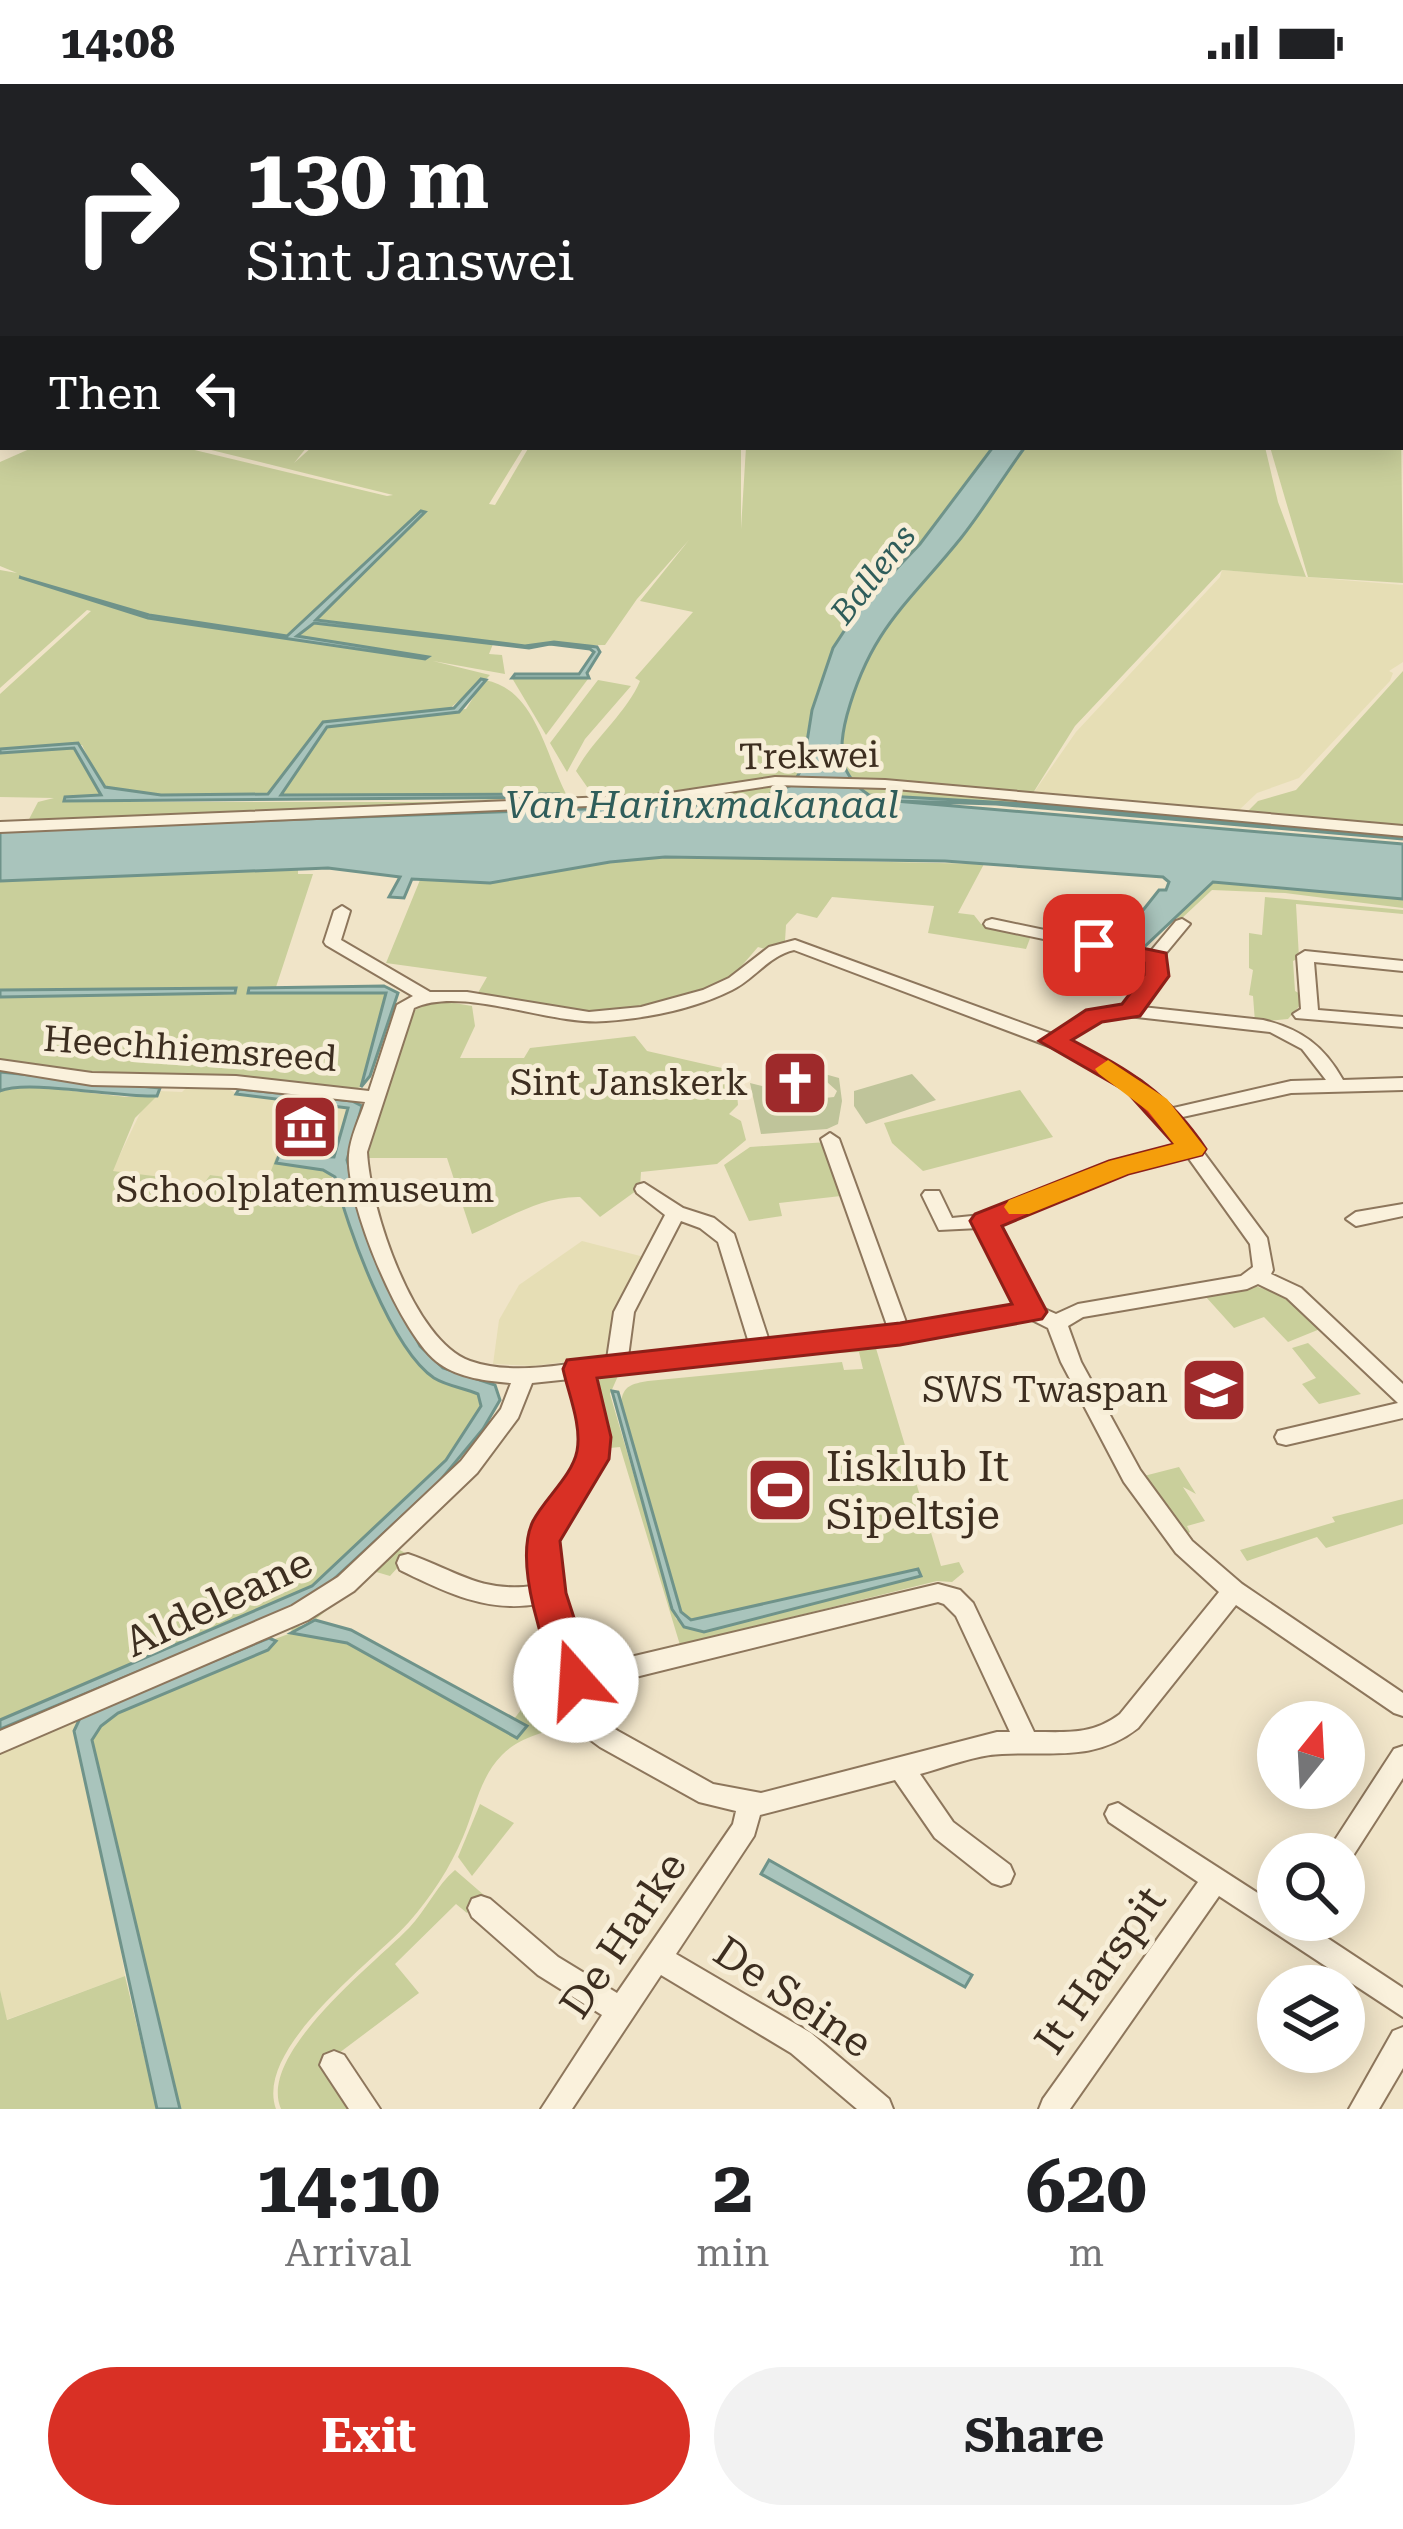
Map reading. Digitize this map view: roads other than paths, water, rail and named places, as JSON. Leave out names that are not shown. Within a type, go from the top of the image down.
[{"type":"street","name":"Trekwei","points":[[0,827],[657,799],[776,781],[869,783],[1403,831]]},
{"type":"street","points":[[342,911],[332,942],[424,995],[559,1016],[614,1016],[720,989],[775,948],[796,945],[1052,1041],[1136,1085],[1167,1115],[1263,1247],[1266,1263],[1258,1276]]},
{"type":"street","points":[[992,924],[1157,958]]},
{"type":"street","points":[[1131,1010],[1156,976],[1157,958],[1182,924]]},
{"type":"street","points":[[1310,1012],[1305,956],[1403,966]]},
{"type":"street","points":[[424,995],[402,1010],[357,1170],[379,1241],[424,1335],[440,1354],[462,1366],[524,1376],[900,1334],[1031,1312],[1057,1323],[1071,1362],[1134,1478],[1185,1548],[1234,1591],[1403,1706]]},
{"type":"street","points":[[1052,1041],[1095,1015],[1131,1010],[1287,1030],[1312,1047],[1337,1085]]},
{"type":"street","points":[[1287,1030],[1302,1013],[1310,1012],[1403,1022]]},
{"type":"street","name":"Heechhiemsreed","points":[[0,1065],[92,1079],[236,1082],[375,1097]]},
{"type":"street","points":[[1167,1115],[1279,1089],[1403,1084]]},
{"type":"street","points":[[830,1139],[900,1334]]},
{"type":"street","points":[[932,1195],[946,1226],[985,1221],[1119,1167],[1192,1149]]},
{"type":"street","points":[[644,1189],[676,1213],[707,1223],[727,1239],[761,1348]]},
{"type":"street","points":[[1356,1219],[1403,1210]]},
{"type":"street","points":[[617,1363],[624,1312],[676,1213]]},
{"type":"street","points":[[985,1221],[1031,1312]]},
{"type":"street","points":[[1057,1323],[1078,1311],[1202,1291],[1258,1276],[1294,1293],[1403,1397]]},
{"type":"street","points":[[576,1680],[548,1593],[543,1541],[548,1525],[593,1459],[595,1447],[578,1369]]},
{"type":"street","name":"Aldeleane","points":[[0,1742],[300,1613],[346,1584],[469,1467],[510,1412],[524,1376]]},
{"type":"street","points":[[1286,1437],[1403,1410]]},
{"type":"street","points":[[408,1563],[466,1592],[497,1600],[548,1593]]},
{"type":"street","points":[[1026,1741],[965,1610],[938,1593],[576,1680],[570,1689],[584,1724],[708,1794],[750,1804],[998,1743],[1095,1741],[1121,1728],[1234,1591]]},
{"type":"street","points":[[1354,1833],[1403,1757]]},
{"type":"street","points":[[902,1769],[944,1830],[1001,1874]]},
{"type":"street","name":"De Harke","points":[[556,2109],[745,1828],[750,1804]]},
{"type":"street","points":[[1118,1814],[1257,1903]]},
{"type":"street","name":"It Harspit","points":[[1053,2109],[1216,1879]]},
{"type":"street","points":[[481,1908],[548,1966],[622,2012]]},
{"type":"street","points":[[1316,1941],[1403,2004]]},
{"type":"street","name":"De Seine","points":[[658,1958],[801,2043],[879,2109]]},
{"type":"street","points":[[1363,2109],[1403,2041]]},
{"type":"street","points":[[334,2065],[366,2109]]},
{"type":"water","name":"Van Harinxmakanaal","points":[[991,450],[1023,450],[867,660],[844,727],[842,750],[851,779],[869,795],[1043,805],[1403,839],[996,804],[895,801],[1403,844],[1403,899],[1213,882],[1142,949],[1117,940],[1129,911],[1140,914],[1159,890],[1166,890],[1169,882],[1163,877],[945,861],[665,857],[490,883],[412,879],[404,898],[389,897],[400,877],[328,868],[0,881],[0,830],[748,803],[792,785],[803,767],[812,710],[833,648],[860,607],[920,544]]},
{"type":"water","points":[[425,512],[316,620],[525,646],[554,642],[597,647],[600,652],[587,673],[589,678],[512,678],[515,674],[579,674],[594,652],[590,649],[550,644],[529,648],[314,623],[297,636],[428,657],[425,659],[148,618],[19,577],[149,615],[287,636]]},
{"type":"water","points":[[481,679],[486,680],[459,712],[327,727],[281,795],[565,797],[64,801],[65,797],[101,795],[74,748],[0,753],[0,749],[78,743],[105,787],[161,795],[268,794],[323,722],[454,708]]},
{"type":"water","points":[[384,986],[398,993],[370,1076],[361,1087],[386,993],[248,993],[249,988]]},
{"type":"water","points":[[236,988],[235,993],[0,997],[0,990]]},
{"type":"water","points":[[0,1072],[160,1088],[157,1096],[30,1087],[0,1091]]},
{"type":"water","points":[[239,1089],[362,1106],[347,1160],[372,1252],[420,1346],[443,1368],[495,1385],[500,1400],[483,1429],[438,1483],[322,1590],[277,1614],[0,1729],[0,1720],[312,1586],[446,1460],[481,1406],[478,1394],[434,1378],[402,1341],[360,1255],[335,1177],[323,1170],[276,1163],[279,1155],[334,1157],[348,1108],[236,1094]]},
{"type":"water","points":[[612,1391],[618,1392],[681,1612],[691,1620],[918,1569],[921,1576],[704,1632],[684,1627],[672,1609]]},
{"type":"water","points":[[315,1620],[351,1630],[527,1726],[517,1738],[347,1643],[291,1633]]},
{"type":"water","points":[[269,1638],[276,1641],[268,1650],[118,1713],[92,1740],[180,2109],[157,2109],[74,1731],[81,1716]]},
{"type":"water","points":[[769,1860],[972,1975],[965,1987],[761,1874]]},
{"type":"place","name":"Sint Janskerk","points":[[795,1083]]},
{"type":"place","name":"Schoolplatenmuseum","points":[[305,1127]]},
{"type":"place","name":"SWS Twaspan","points":[[1214,1390]]},
{"type":"place","name":"Iisklub It Sipeltsje","points":[[780,1490]]},
{"type":"water label","name":"Ballens","points":[[873,574]]}]
